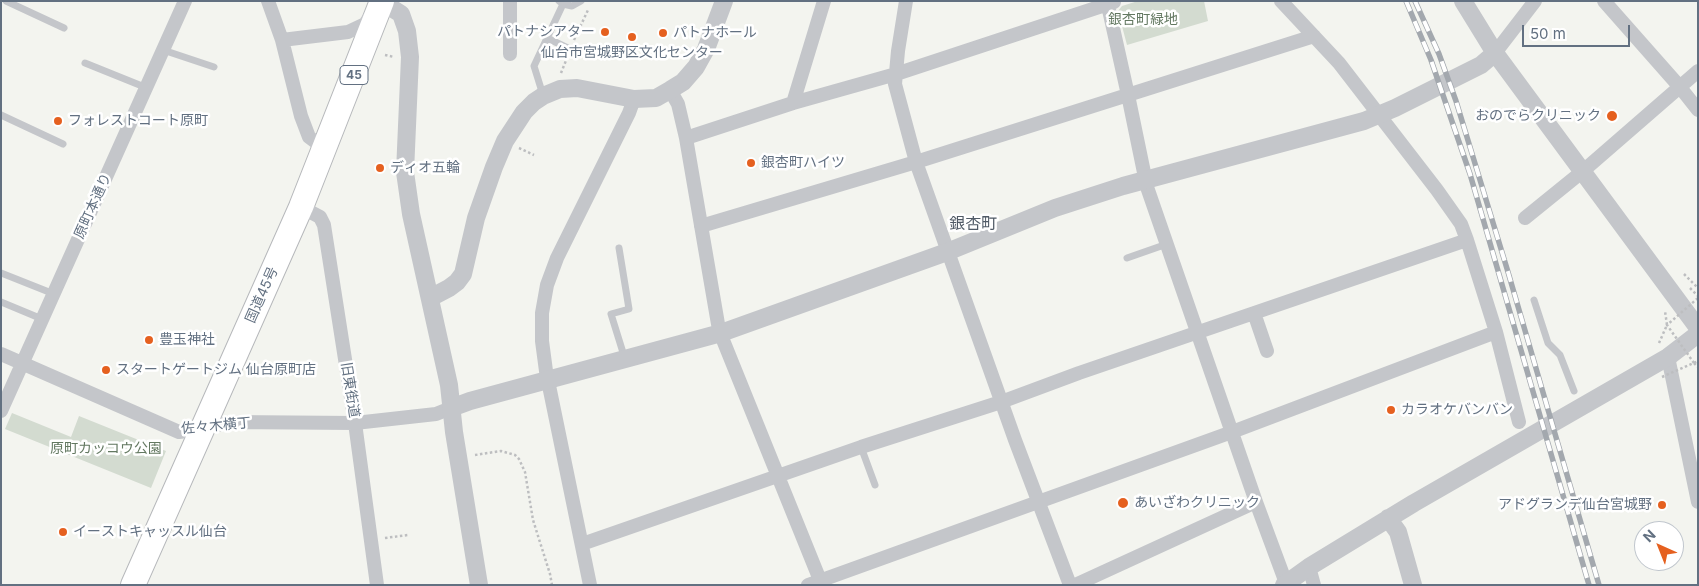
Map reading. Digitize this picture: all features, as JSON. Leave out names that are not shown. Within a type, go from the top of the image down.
[{"type":"highway","name":"国道45号","points":[[133,585],[302,207],[382,2]]},
{"type":"street","name":"原町本通り","points":[[1,411],[185,1]]},
{"type":"street","points":[[268,1],[282,40],[301,116],[309,137],[326,149]]},
{"type":"street","points":[[510,1],[510,54]]},
{"type":"street","points":[[430,298],[449,288],[463,274],[476,218],[494,167],[505,141],[524,112],[534,102],[560,89],[577,88],[634,99],[656,98],[683,82],[696,67],[706,49],[724,1]]},
{"type":"street","points":[[793,103],[824,1]]},
{"type":"street","points":[[906,1],[895,84],[916,162],[1001,402],[1070,585]]},
{"type":"street","points":[[1282,1],[1339,63],[1438,190],[1461,224],[1496,332],[1519,422]]},
{"type":"street","points":[[1463,1],[1495,53],[1698,328]]},
{"type":"street","points":[[451,408],[470,401],[721,333],[947,252],[1055,208],[1145,180],[1380,115],[1481,65],[1495,53],[1535,1]]},
{"type":"street","points":[[1604,1],[1698,110]]},
{"type":"street","points":[[282,40],[348,32],[365,24],[382,2],[401,14],[410,57],[406,172],[411,218],[450,385],[455,442],[479,585]]},
{"type":"street","points":[[686,138],[793,103],[896,74],[1110,2],[1145,180],[1285,584],[1388,518],[1661,352],[1698,334]]},
{"type":"street","points":[[701,226],[916,162],[1314,36]]},
{"type":"street","points":[[1525,218],[1583,171],[1698,71]]},
{"type":"street","points":[[670,90],[678,104],[686,138],[721,333],[778,475],[817,583],[1232,432],[1496,332]]},
{"type":"street","points":[[590,585],[548,381],[542,342],[542,313],[547,285],[557,258],[629,113],[634,99]]},
{"type":"street","name":"旧東街道","points":[[302,207],[320,217],[324,225],[355,423],[377,585]]},
{"type":"street","points":[[582,544],[778,475],[1001,402],[1467,240]]},
{"type":"street","points":[[1254,313],[1267,352]]},
{"type":"street","points":[[1661,352],[1698,502]]},
{"type":"street","name":"佐々木横丁","points":[[1,354],[179,432],[230,422],[355,423],[436,414],[451,408]]},
{"type":"street","points":[[1075,585],[1256,502]]},
{"type":"street","points":[[1388,518],[1398,532],[1413,585]]},
{"type":"street","points":[[1309,567],[1314,585]]},
{"type":"lane","points":[[6,1],[64,28]]},
{"type":"lane","points":[[544,96],[534,66],[548,38],[561,3],[572,6],[581,1]]},
{"type":"lane","points":[[548,38],[578,53]]},
{"type":"lane","points":[[163,50],[214,67]]},
{"type":"lane","points":[[85,63],[146,88]]},
{"type":"lane","points":[[1,115],[63,144]]},
{"type":"lane","points":[[1127,258],[1167,244]]},
{"type":"lane","points":[[619,248],[629,309],[611,314],[625,359]]},
{"type":"lane","points":[[1,273],[54,294]]},
{"type":"lane","points":[[1534,300],[1548,343],[1560,354],[1574,391]]},
{"type":"lane","points":[[1,302],[42,319]]},
{"type":"lane","points":[[861,447],[875,485]]},
{"type":"path","points":[[574,40],[589,9]]},
{"type":"path","points":[[385,55],[398,57]]},
{"type":"path","points":[[561,73],[567,58]]},
{"type":"path","points":[[517,147],[534,155]]},
{"type":"path","points":[[1684,274],[1698,288]]},
{"type":"path","points":[[1661,352],[1659,343],[1667,325],[1698,297],[1689,287]]},
{"type":"path","points":[[1660,305],[1666,312],[1667,325],[1698,367]]},
{"type":"path","points":[[1662,377],[1698,361]]},
{"type":"path","points":[[475,456],[501,451],[515,455],[519,459],[525,472],[533,520],[552,585]]},
{"type":"path","points":[[371,539],[408,535]]},
{"type":"green space","name":"銀杏町緑地","points":[[1138,1],[1204,1],[1208,21],[1127,45],[1118,11],[1122,6]]},
{"type":"green space","name":"原町カッコウ公園","points":[[12,413],[71,437],[79,416],[166,451],[151,488],[5,429]]},
{"type":"railway","points":[[1406,1],[1431,60],[1470,174],[1589,585]]},
{"type":"railway","points":[[1415,1],[1439,54],[1456,101],[1599,585]]},
{"type":"place","name":"パトナシアター","points":[[605,32]]},
{"type":"place","name":"パトナホール","points":[[663,33]]},
{"type":"place","name":"仙台市宮城野区文化センター","points":[[632,37]]},
{"type":"place","name":"おのでらクリニック","points":[[1612,116]]},
{"type":"place","name":"フォレストコート原町","points":[[58,121]]},
{"type":"place","name":"銀杏町ハイツ","points":[[751,163]]},
{"type":"place","name":"ディオ五輪","points":[[380,168]]},
{"type":"place","name":"豊玉神社","points":[[149,340]]},
{"type":"place","name":"スタートゲートジム 仙台原町店","points":[[106,370]]},
{"type":"place","name":"カラオケバンバン","points":[[1391,410]]},
{"type":"place","name":"あいざわクリニック","points":[[1123,503]]},
{"type":"place","name":"アドグランデ仙台宮城野","points":[[1662,505]]},
{"type":"place","name":"イーストキャッスル仙台","points":[[63,532]]},
{"type":"district","name":"銀杏町","points":[[973,224]]}]
